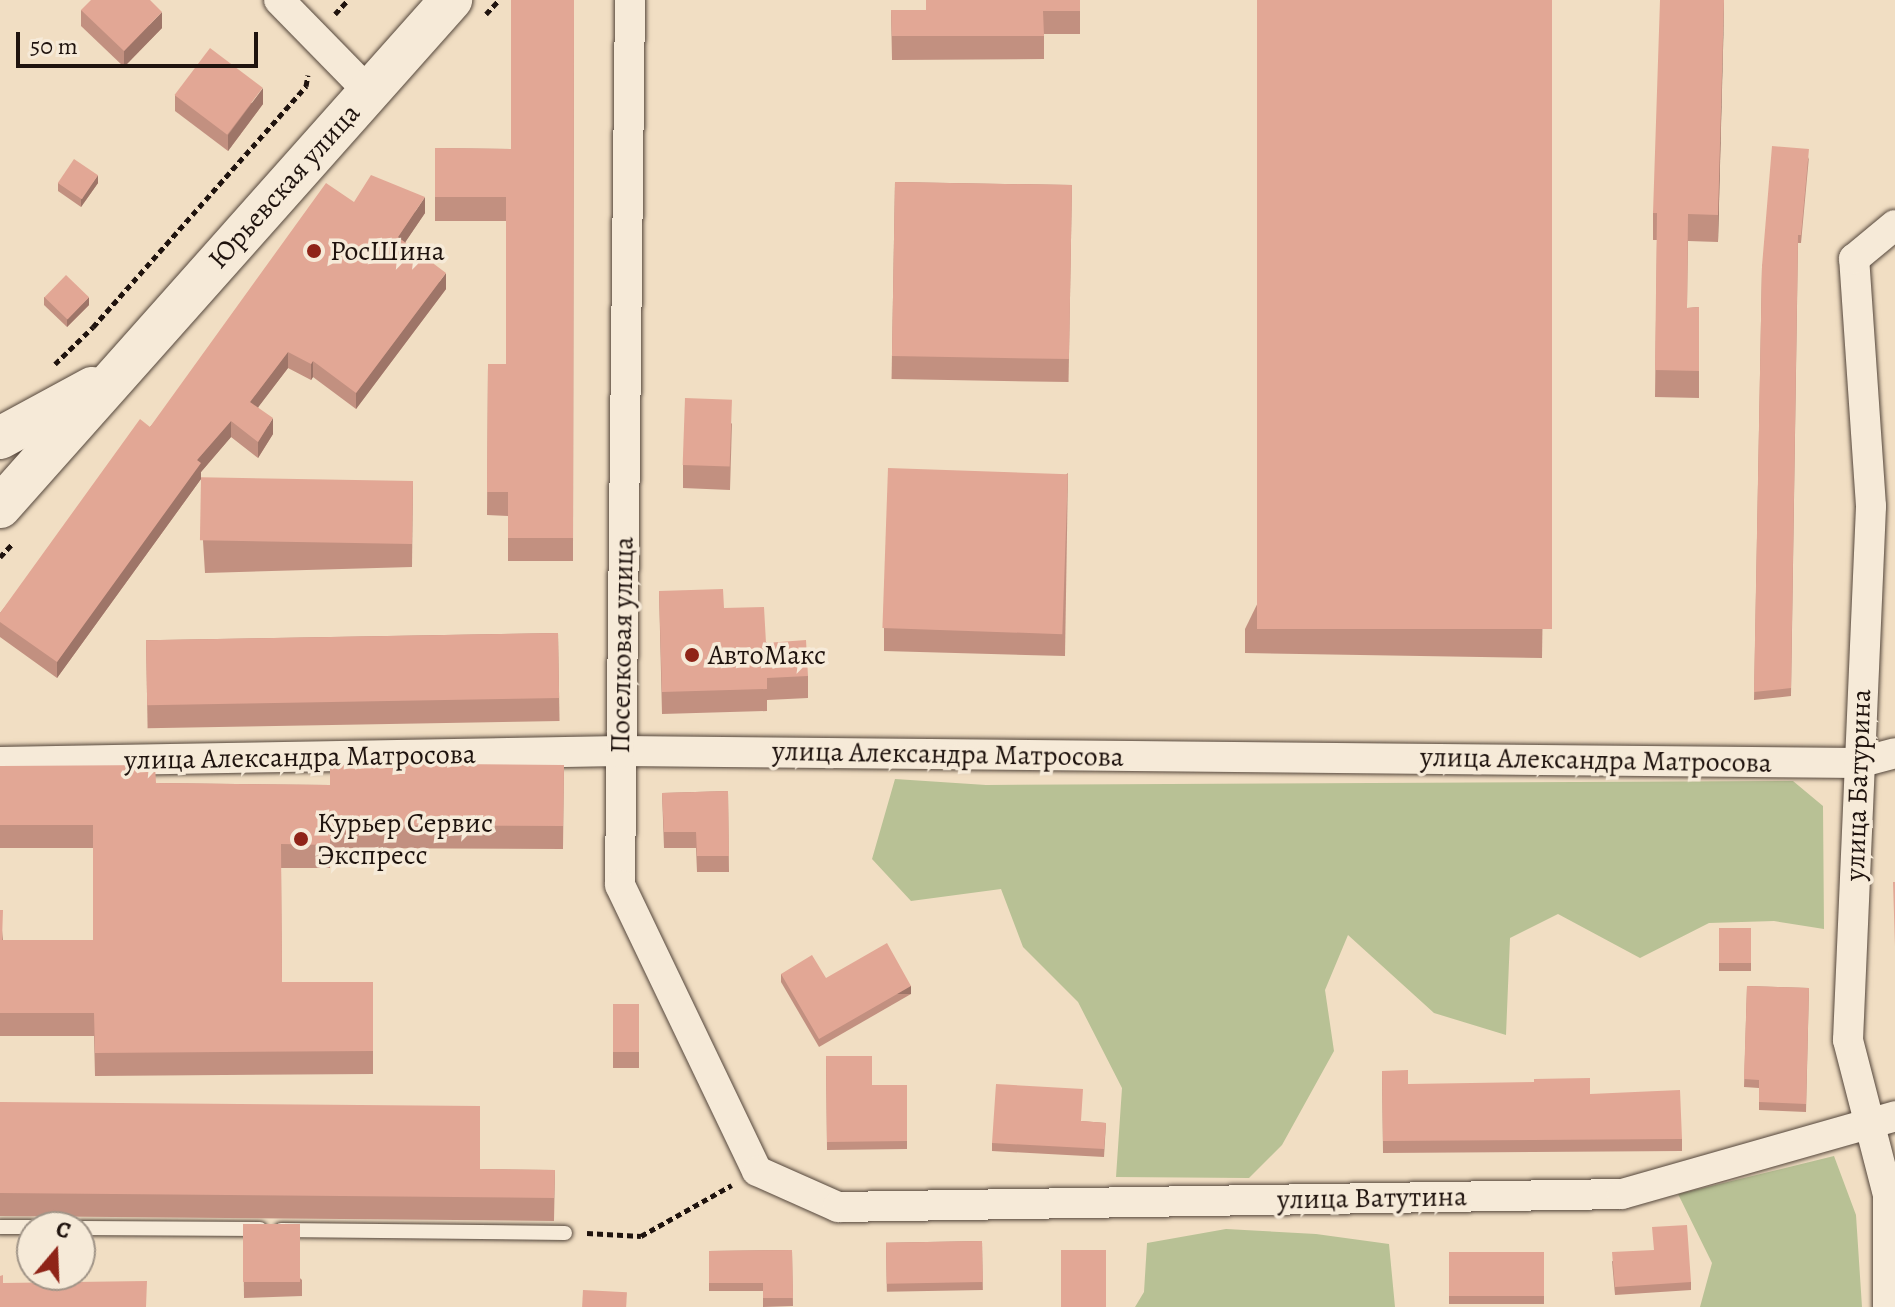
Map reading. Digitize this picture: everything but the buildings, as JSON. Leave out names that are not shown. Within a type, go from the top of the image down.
[{"type":"main road","name":"Юрьевская улица","points":[[0,507],[43,463],[116,372],[451,0]]},
{"type":"main road","name":"Юрьевская улица","points":[[0,438],[50,413],[116,372]]},
{"type":"street","points":[[279,0],[369,92]]},
{"type":"street","name":"Поселковая улица","points":[[630,0],[620,885],[757,1171]]},
{"type":"street","name":"улица Батурина","points":[[1888,1307],[1888,1195],[1881,1119],[1848,1040],[1871,506],[1854,259],[1895,225]]},
{"type":"street","name":"улица Александра Матросова","points":[[0,762],[621,751],[1858,763],[1895,753]]},
{"type":"street","name":"улица Ватутина","points":[[757,1171],[838,1207],[1622,1194],[1881,1119]]},
{"type":"lane","points":[[96,1228],[565,1233]]},
{"type":"path","points":[[47,371],[93,327],[306,86],[314,35]]},
{"type":"path","points":[[565,1233],[641,1236],[757,1171]]},
{"type":"green space","points":[[895,779],[986,785],[1793,781],[1823,806],[1824,929],[1774,921],[1709,923],[1640,958],[1558,914],[1510,938],[1506,1035],[1434,1013],[1348,935],[1325,990],[1334,1051],[1282,1145],[1249,1178],[1116,1177],[1122,1088],[1078,1002],[1023,947],[1001,889],[911,901],[872,859]]},
{"type":"green space","points":[[1834,1156],[1856,1215],[1862,1307],[1700,1307],[1712,1263],[1678,1194]]},
{"type":"green space","points":[[1226,1229],[1316,1234],[1389,1244],[1395,1307],[1135,1307],[1144,1292],[1147,1243]]},
{"type":"place","name":"РосШина","points":[[314,251]]},
{"type":"place","name":"АвтоМакс","points":[[692,655]]},
{"type":"place","name":"Курьер Сервис Экспресс","points":[[301,839]]}]
